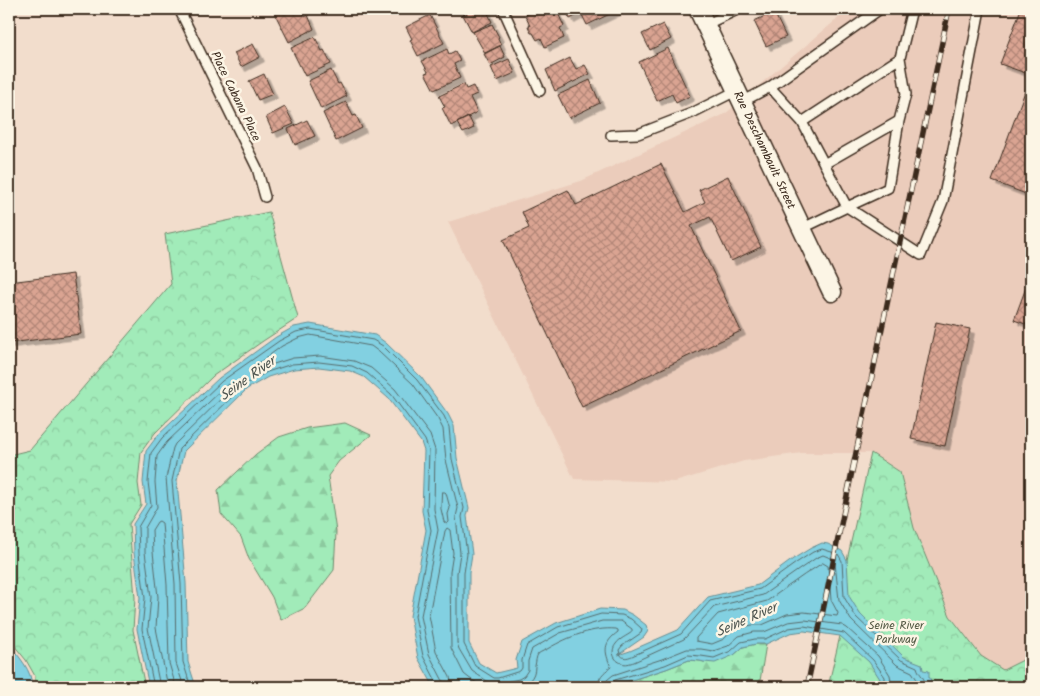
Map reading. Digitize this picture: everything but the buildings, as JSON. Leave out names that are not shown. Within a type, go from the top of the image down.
[{"type":"street","name":"Rue Deschambault Street","points":[[698,9],[832,292]]},
{"type":"lane","name":"Place Cabana Place","points":[[179,9],[257,168],[265,197]]},
{"type":"lane","points":[[503,9],[540,91]]},
{"type":"lane","points":[[705,25],[739,9]]},
{"type":"lane","points":[[611,135],[638,134],[739,96],[770,87],[880,9]]},
{"type":"lane","points":[[802,229],[888,188],[899,122],[906,94],[900,58],[912,9]]},
{"type":"lane","points":[[770,87],[802,122],[847,207],[921,255],[943,201],[980,9]]},
{"type":"lane","points":[[802,122],[900,58]]},
{"type":"lane","points":[[824,164],[899,122]]},
{"type":"shaded area","points":[[849,9],[1031,9],[1031,656],[1003,670],[981,656],[950,616],[914,528],[900,472],[871,453],[802,453],[744,461],[675,482],[574,479],[448,222],[581,181],[725,114]]},
{"type":"green space","points":[[269,212],[298,318],[213,376],[155,433],[141,452],[138,483],[141,505],[129,524],[135,598],[133,630],[145,687],[35,687],[35,676],[26,660],[9,639],[9,455],[30,450],[171,284],[165,234]]},
{"type":"green space","points":[[345,423],[371,435],[339,461],[328,476],[336,532],[334,570],[305,608],[281,620],[272,597],[249,559],[241,537],[221,514],[218,490],[256,454],[279,437],[307,428]]},
{"type":"green space","name":"Seine River Parkway","points":[[871,453],[900,472],[914,528],[950,616],[981,656],[1003,670],[1031,656],[1031,687],[828,687],[840,636],[847,560]]},
{"type":"green space","points":[[766,644],[759,687],[610,687],[689,660],[704,662],[734,655],[743,647]]},
{"type":"water","name":"Seine River","points":[[310,324],[375,335],[386,343],[421,377],[448,414],[454,426],[457,458],[469,508],[467,516],[472,554],[469,573],[469,643],[479,663],[496,673],[517,668],[516,660],[522,642],[556,623],[600,609],[623,610],[646,625],[648,631],[644,637],[618,655],[630,651],[678,630],[708,597],[758,585],[793,559],[822,543],[842,551],[847,560],[849,596],[860,614],[904,657],[922,664],[923,670],[929,671],[929,677],[932,682],[931,687],[881,687],[880,679],[869,662],[840,636],[804,631],[790,633],[766,644],[743,647],[734,655],[715,663],[689,660],[610,687],[434,687],[418,658],[410,616],[426,530],[422,511],[424,451],[421,442],[388,398],[364,377],[350,371],[319,367],[294,369],[268,377],[247,389],[184,451],[177,481],[186,583],[188,662],[196,687],[149,687],[137,629],[140,598],[134,553],[133,524],[146,504],[143,482],[146,451],[158,435],[219,378],[276,337],[294,327]]},
{"type":"water","points":[[9,644],[27,669],[32,687],[9,687]]},
{"type":"railway","points":[[807,687],[949,9]]}]
